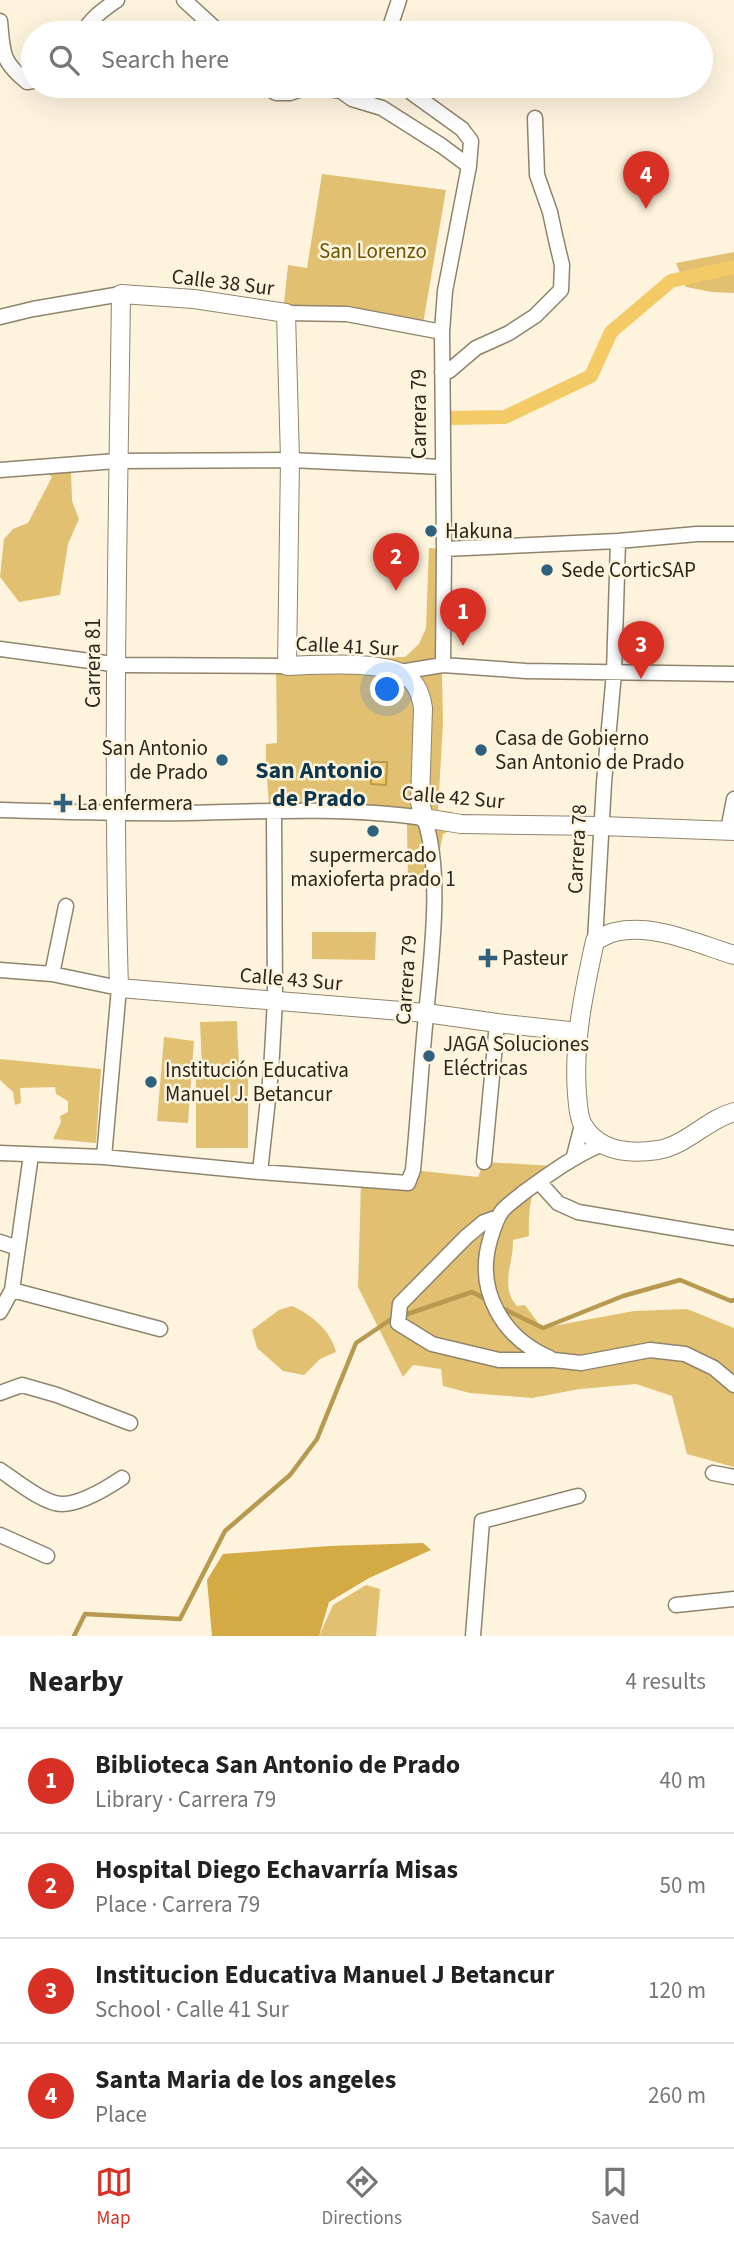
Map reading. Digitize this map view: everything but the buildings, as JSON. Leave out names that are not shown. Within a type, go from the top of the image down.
[{"type":"main road","name":"Calle 38 Sur","points":[[121,294],[194,299],[286,313]]},
{"type":"main road","name":"Carrera 81","points":[[119,988],[115,665],[121,294]]},
{"type":"main road","points":[[286,313],[290,460],[287,666]]},
{"type":"main road","name":"Calle 41 Sur","points":[[287,666],[348,666],[400,672]]},
{"type":"main road","points":[[400,672],[416,686],[421,696]]},
{"type":"main road","name":"Carrera 79","points":[[421,696],[423,708],[420,802],[424,818]]},
{"type":"main road","name":"Calle 42 Sur","points":[[424,818],[461,824],[731,831]]},
{"type":"main road","points":[[595,941],[613,932],[636,929],[666,934],[734,955]]},
{"type":"main road","name":"Carrera 78","points":[[582,1125],[576,1075],[578,1032],[595,941]]},
{"type":"main road","name":"Calle 43 Sur","points":[[119,988],[426,1013],[578,1032]]},
{"type":"main road","points":[[582,1125],[600,1144],[634,1153],[662,1149],[687,1139],[708,1123],[734,1112]]},
{"type":"street","points":[[91,21],[95,15],[117,0]]},
{"type":"street","points":[[184,0],[207,21]]},
{"type":"street","points":[[392,21],[399,0]]},
{"type":"street","points":[[0,21],[2,51],[10,68],[21,77]]},
{"type":"street","points":[[351,98],[382,108],[469,166]]},
{"type":"street","name":"Carrera 79","points":[[419,98],[462,129],[471,141],[469,166],[445,291],[442,332],[444,549],[438,666],[421,696]]},
{"type":"street","points":[[442,372],[449,371],[476,348],[509,333],[536,316],[561,290],[562,265],[550,212],[537,175],[535,118]]},
{"type":"street","name":"Calle 38 Sur","points":[[0,317],[121,294]]},
{"type":"street","name":"Calle 38 Sur","points":[[286,313],[347,314],[442,332]]},
{"type":"street","points":[[0,470],[119,461],[290,460],[442,467]]},
{"type":"street","points":[[444,549],[734,534]]},
{"type":"street","name":"Carrera 78","points":[[595,941],[601,826],[614,673],[618,541]]},
{"type":"street","name":"Calle 41 Sur","points":[[0,649],[115,665],[287,666]]},
{"type":"street","name":"Calle 41 Sur","points":[[400,672],[438,666],[526,671],[734,674]]},
{"type":"street","points":[[731,831],[734,799]]},
{"type":"street","name":"Calle 42 Sur","points":[[0,810],[115,814],[274,811],[424,818]]},
{"type":"street","points":[[0,1153],[104,1157],[260,1172],[271,1072],[275,1000],[274,811]]},
{"type":"street","name":"Carrera 79","points":[[260,1172],[408,1183],[413,1170],[434,887],[433,847],[424,818]]},
{"type":"street","points":[[52,974],[66,906]]},
{"type":"street","name":"Calle 43 Sur","points":[[0,970],[52,974],[119,988]]},
{"type":"street","name":"Carrera 81","points":[[104,1157],[119,988]]},
{"type":"street","points":[[484,1162],[498,1023]]},
{"type":"street","name":"Carrera 78","points":[[574,1156],[582,1125]]},
{"type":"street","points":[[554,1360],[533,1350],[513,1334],[497,1314],[488,1293],[486,1253],[504,1208],[574,1156],[600,1144]]},
{"type":"street","points":[[0,1312],[12,1290],[31,1155]]},
{"type":"street","points":[[539,1182],[558,1203],[578,1212],[734,1238]]},
{"type":"street","points":[[496,1223],[484,1222],[466,1237],[400,1304],[398,1323],[432,1344],[499,1360],[582,1363],[650,1350],[685,1354],[714,1367],[734,1385]]},
{"type":"street","points":[[0,1242],[18,1248]]},
{"type":"street","points":[[12,1290],[160,1329]]},
{"type":"street","points":[[0,1393],[22,1385],[57,1395],[130,1423]]},
{"type":"street","points":[[0,1470],[40,1497],[62,1504],[99,1494],[122,1478]]},
{"type":"street","points":[[713,1472],[734,1477]]},
{"type":"street","points":[[473,1636],[482,1521],[578,1496]]},
{"type":"street","points":[[0,1535],[47,1556]]},
{"type":"street","points":[[676,1605],[734,1600]]},
{"type":"green space","name":"San Lorenzo","points":[[322,174],[446,190],[423,324],[284,304],[288,265],[307,268]]},
{"type":"green space","points":[[734,252],[734,293],[686,287],[676,263]]},
{"type":"green space","points":[[60,465],[71,472],[72,501],[79,519],[68,544],[60,595],[19,602],[0,577],[4,539],[13,529],[28,523],[52,477],[44,469]]},
{"type":"green space","points":[[429,548],[444,549],[443,723],[438,810],[453,812],[452,829],[443,834],[436,887],[408,886],[407,823],[280,816],[269,807],[266,760],[266,744],[277,743],[276,666],[297,658],[405,657],[419,644],[426,628]]},
{"type":"green space","points":[[312,932],[376,932],[375,960],[312,959]]},
{"type":"green space","points":[[237,1021],[239,1067],[202,1068],[200,1022]]},
{"type":"green space","points":[[164,1037],[194,1041],[188,1123],[157,1121]]},
{"type":"green space","points":[[0,1059],[101,1069],[96,1143],[53,1139],[61,1122],[60,1116],[68,1112],[68,1101],[56,1094],[55,1087],[20,1088],[21,1103],[15,1105],[13,1092],[0,1080]]},
{"type":"green space","points":[[196,1074],[248,1074],[248,1148],[196,1148]]},
{"type":"green space","points":[[568,1152],[574,1156],[542,1180],[533,1195],[529,1236],[513,1240],[508,1282],[512,1298],[517,1306],[525,1305],[542,1328],[634,1311],[687,1309],[734,1328],[734,1467],[687,1454],[672,1396],[636,1384],[580,1389],[532,1398],[470,1393],[443,1386],[441,1369],[413,1365],[403,1377],[358,1287],[361,1181],[401,1184],[413,1170],[478,1177],[484,1162],[554,1166]]},
{"type":"green space","points":[[292,1306],[320,1324],[330,1337],[336,1352],[320,1359],[304,1375],[283,1371],[257,1348],[252,1330],[279,1310]]},
{"type":"green space","points":[[366,1585],[380,1589],[376,1636],[319,1636],[333,1605]]},
{"type":"shaded area","points":[[372,762],[387,762],[386,785],[371,784]]},
{"type":"shaded area","points":[[423,1543],[431,1550],[369,1578],[329,1602],[319,1636],[212,1636],[207,1580],[223,1554],[329,1546]]},
{"type":"waterway","points":[[450,418],[505,417],[591,376],[611,332],[671,281],[734,267]]},
{"type":"waterway","points":[[498,1306],[543,1328],[623,1296],[680,1280],[734,1300]]},
{"type":"waterway","points":[[74,1636],[85,1614],[180,1619],[225,1531],[290,1475],[317,1439],[356,1343],[390,1320],[472,1292],[487,1300]]},
{"type":"place","name":"Santa Maria de los angeles","points":[[646,209]]},
{"type":"place","name":"Hakuna","points":[[431,531]]},
{"type":"place","name":"Sede CorticSAP","points":[[547,570]]},
{"type":"place","name":"Hospital Diego Echavarría Misas","points":[[396,591]]},
{"type":"place","name":"Biblioteca San Antonio de Prado","points":[[463,646]]},
{"type":"place","name":"Institucion Educativa Manuel J Betancur","points":[[641,679]]},
{"type":"place","name":"Casa de Gobierno San Antonio de Prado","points":[[481,750]]},
{"type":"place","name":"San Antonio de Prado","points":[[222,760]]},
{"type":"place","name":"La enfermera","points":[[63,803]]},
{"type":"place","name":"supermercado maxioferta prado 1","points":[[373,831]]},
{"type":"place","name":"Pasteur","points":[[488,958]]},
{"type":"place","name":"JAGA Soluciones Eléctricas","points":[[429,1056]]},
{"type":"place","name":"Institución Educativa Manuel J. Betancur","points":[[151,1082]]},
{"type":"district","name":"San Antonio de Prado","points":[[319,784]]}]
